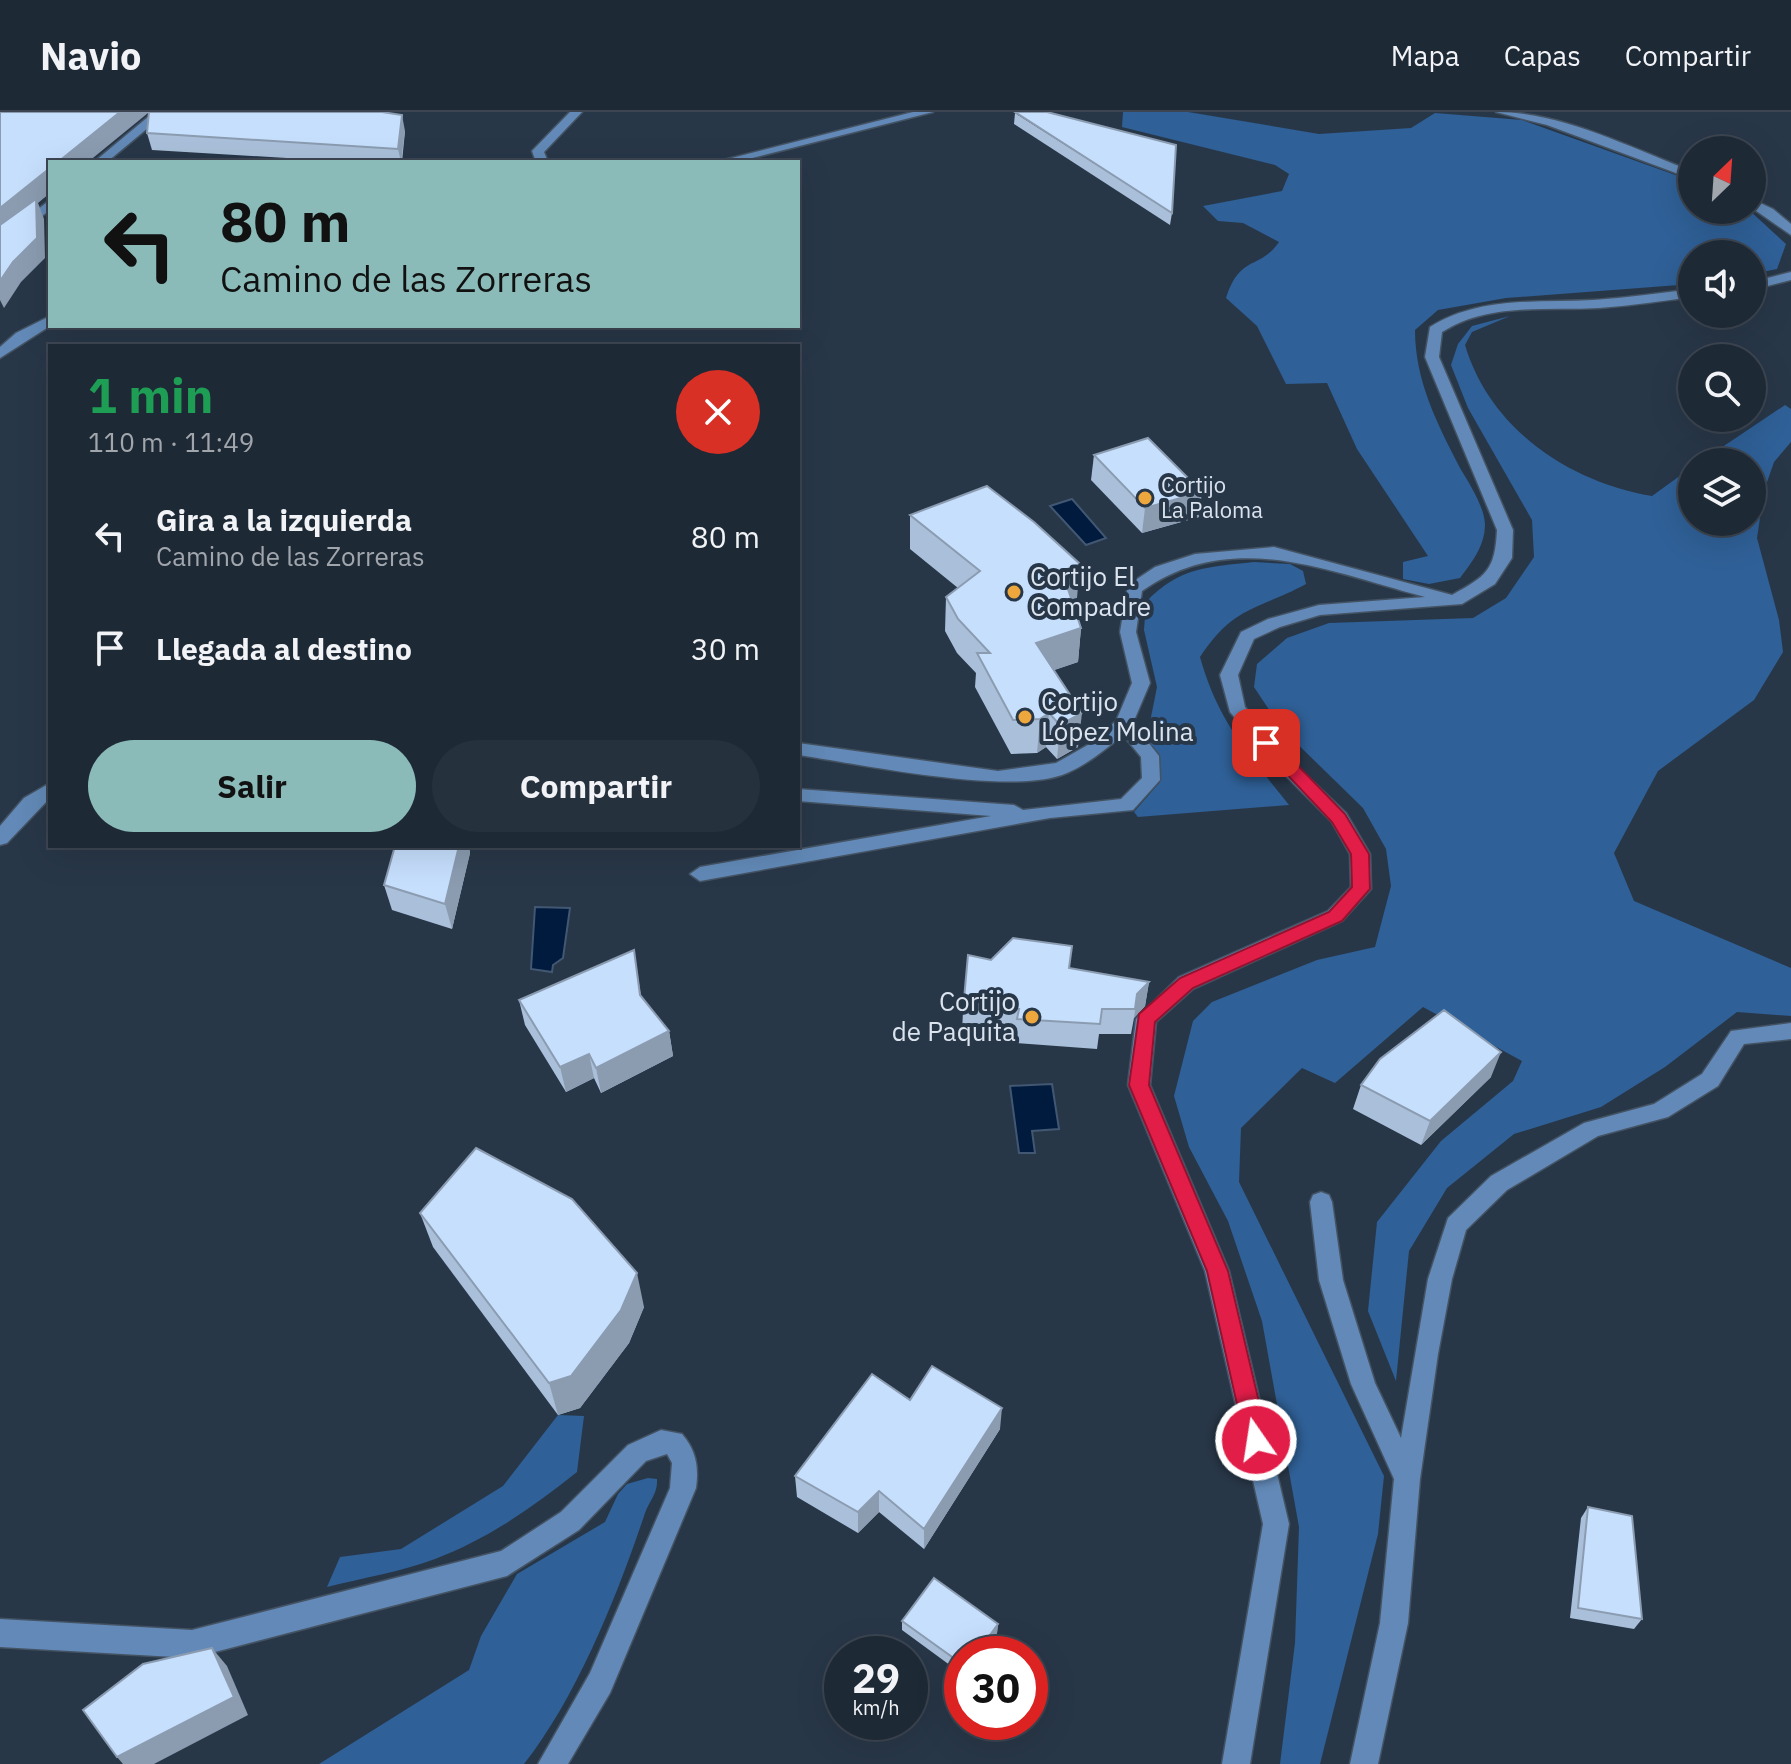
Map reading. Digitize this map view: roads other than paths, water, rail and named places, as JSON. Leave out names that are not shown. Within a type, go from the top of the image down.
[{"type":"street","points":[[102,160],[161,112]]},
{"type":"street","points":[[541,160],[538,151],[576,112]]},
{"type":"street","points":[[730,160],[927,112]]},
{"type":"street","points":[[1502,112],[1550,122],[1678,170]]},
{"type":"street","points":[[0,244],[48,206]]},
{"type":"street","points":[[1766,210],[1791,231]]},
{"type":"street","points":[[1766,282],[1791,276]]},
{"type":"street","points":[[1236,1764],[1276,1524],[1217,1271],[1139,1085],[1146,1019],[1186,983],[1335,916],[1361,889],[1360,854],[1339,818],[1281,761],[1236,708],[1229,675],[1247,636],[1274,623],[1319,610],[1456,600],[1489,581],[1504,558],[1505,530],[1432,357],[1435,330],[1451,316],[1493,309],[1609,303],[1678,295]]},
{"type":"street","points":[[0,354],[21,336],[48,321]]},
{"type":"street","points":[[800,749],[998,777],[1060,769],[1099,746],[1124,724],[1141,683],[1128,632],[1134,589],[1161,570],[1201,557],[1274,552],[1456,600]]},
{"type":"street","points":[[700,874],[1050,812],[1126,805],[1151,780],[1150,756],[1124,724]]},
{"type":"street","points":[[0,838],[31,803],[48,790]]},
{"type":"street","points":[[800,795],[1050,812]]},
{"type":"street","points":[[1364,1764],[1394,1623],[1407,1479],[1440,1279],[1456,1225],[1499,1183],[1592,1129],[1660,1111],[1710,1080],[1738,1037],[1791,1031]]},
{"type":"street","points":[[1321,1202],[1331,1280],[1363,1384],[1407,1479]]},
{"type":"street","points":[[0,1633],[192,1644],[507,1563],[570,1521],[637,1453],[661,1442],[673,1442],[680,1449],[686,1468],[683,1488],[600,1683],[552,1764]]},
{"type":"place","name":"Cortijo La Paloma","points":[[1145,498]]},
{"type":"place","name":"Cortijo El Compadre","points":[[1014,592]]},
{"type":"place","name":"Cortijo López Molina","points":[[1025,717]]},
{"type":"place","name":"Cortijo de Paquita","points":[[1032,1017]]}]
